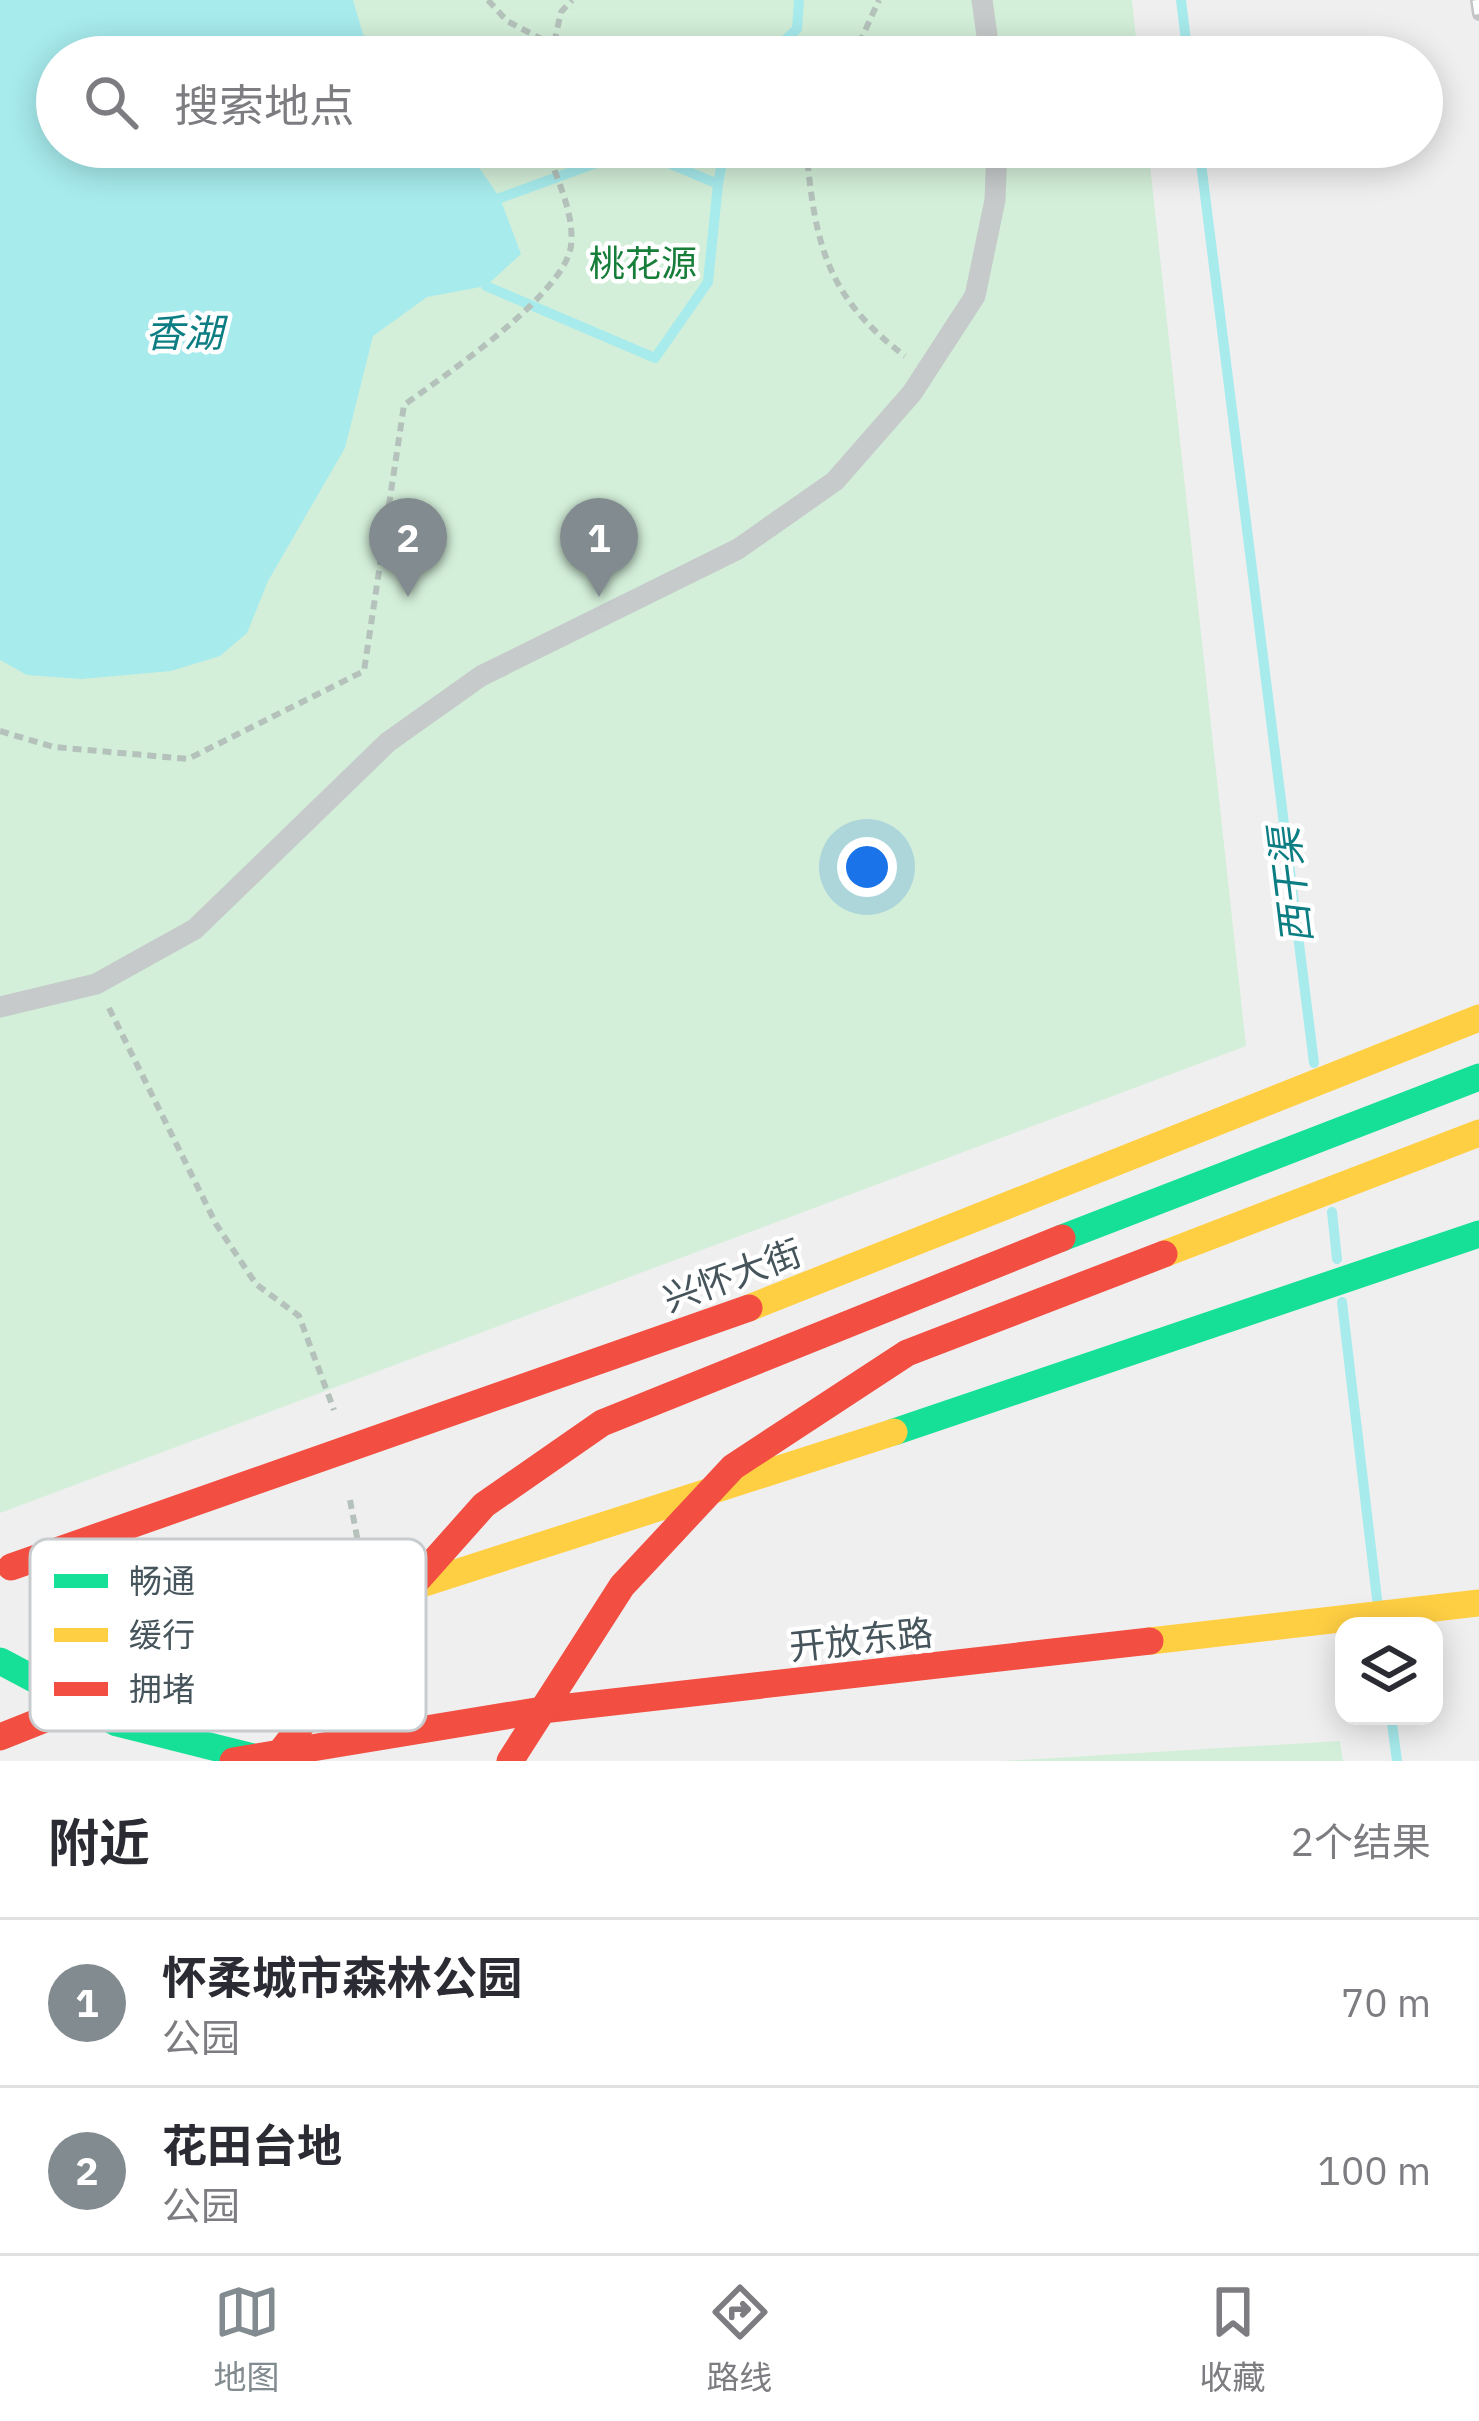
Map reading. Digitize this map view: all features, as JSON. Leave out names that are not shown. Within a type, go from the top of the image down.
[{"type":"main road","name":"兴怀大街","points":[[94,1539],[410,1432],[816,1283],[1329,1073],[1479,1018]]},
{"type":"main road","points":[[426,1570],[484,1504],[602,1423],[884,1307],[1479,1077]]},
{"type":"main road","points":[[510,1761],[622,1586],[733,1467],[907,1353],[1479,1133]]},
{"type":"main road","points":[[426,1585],[638,1519],[1479,1234]]},
{"type":"main road","name":"开放东路","points":[[426,1728],[1479,1603]]},
{"type":"main road","points":[[0,1661],[30,1677]]},
{"type":"main road","points":[[0,1737],[30,1725]]},
{"type":"main road","points":[[147,1731],[254,1760],[280,1731]]},
{"type":"main road","name":"开放东路","points":[[254,1760],[402,1731]]},
{"type":"lane","points":[[982,0],[987,36]]},
{"type":"lane","points":[[0,1006],[96,984],[195,929],[388,742],[481,676],[738,549],[835,482],[926,372],[975,296],[995,200],[996,168]]},
{"type":"path","points":[[488,0],[507,21],[538,36]]},
{"type":"path","points":[[554,36],[561,12],[572,0]]},
{"type":"path","points":[[863,36],[879,0]]},
{"type":"path","points":[[0,731],[53,747],[188,759],[364,670],[404,405],[495,338],[557,275],[571,248],[566,206],[553,168]]},
{"type":"path","points":[[808,168],[816,237],[836,288],[872,331],[926,372]]},
{"type":"path","points":[[96,984],[216,1224],[256,1284],[299,1316],[338,1430]]},
{"type":"path","points":[[349,1491],[358,1539]]},
{"type":"green space","name":"桃花源","points":[[0,0],[1132,0],[1136,36],[36,36],[36,168],[1150,168],[1246,1046],[0,1513]]},
{"type":"green space","points":[[1340,1741],[1343,1761],[1002,1761]]},
{"type":"water","name":"香湖","points":[[0,0],[353,0],[365,36],[36,36],[36,168],[479,168],[500,198],[521,254],[486,286],[427,297],[373,336],[345,448],[268,581],[247,633],[220,656],[171,671],[81,679],[27,675],[0,660]]},
{"type":"waterway","points":[[790,36],[797,29],[799,0]]},
{"type":"waterway","name":"西干渠","points":[[1181,0],[1185,36]]},
{"type":"waterway","points":[[500,198],[582,168]]},
{"type":"waterway","points":[[680,168],[718,184],[721,168]]},
{"type":"waterway","name":"西干渠","points":[[1202,168],[1314,1063]]},
{"type":"waterway","points":[[486,286],[655,358],[708,282],[718,184]]},
{"type":"waterway","name":"西干渠","points":[[1332,1212],[1337,1259]]},
{"type":"waterway","name":"西干渠","points":[[1342,1302],[1377,1599]]},
{"type":"waterway","name":"西干渠","points":[[1392,1725],[1397,1761]]},
{"type":"railway","points":[[1477,0],[1479,14]]},
{"type":"traffic: fast","points":[[1062,1238],[1479,1077]]},
{"type":"traffic: fast","points":[[894,1432],[1479,1234]]},
{"type":"traffic: fast","points":[[0,1661],[30,1677]]},
{"type":"traffic: fast","points":[[149,1731],[253,1757]]},
{"type":"traffic: slow","points":[[749,1308],[1479,1018]]},
{"type":"traffic: slow","points":[[1164,1254],[1479,1133]]},
{"type":"traffic: slow","points":[[426,1583],[894,1432]]},
{"type":"traffic: slow","points":[[1150,1641],[1479,1603]]},
{"type":"traffic: jam","points":[[426,1570],[484,1505],[602,1423],[1062,1238]]},
{"type":"traffic: jam","points":[[510,1761],[622,1586],[733,1467],[907,1353],[1164,1254]]},
{"type":"traffic: jam","points":[[91,1539],[749,1308]]},
{"type":"traffic: jam","points":[[11,1567],[30,1560]]},
{"type":"traffic: jam","points":[[426,1729],[542,1710],[1150,1641]]},
{"type":"traffic: jam","points":[[0,1737],[30,1725]]},
{"type":"traffic: jam","points":[[274,1761],[297,1731]]},
{"type":"traffic: jam","points":[[233,1761],[415,1731]]},
{"type":"place","name":"花田台地","points":[[408,597]]},
{"type":"place","name":"怀柔城市森林公园","points":[[599,597]]}]
